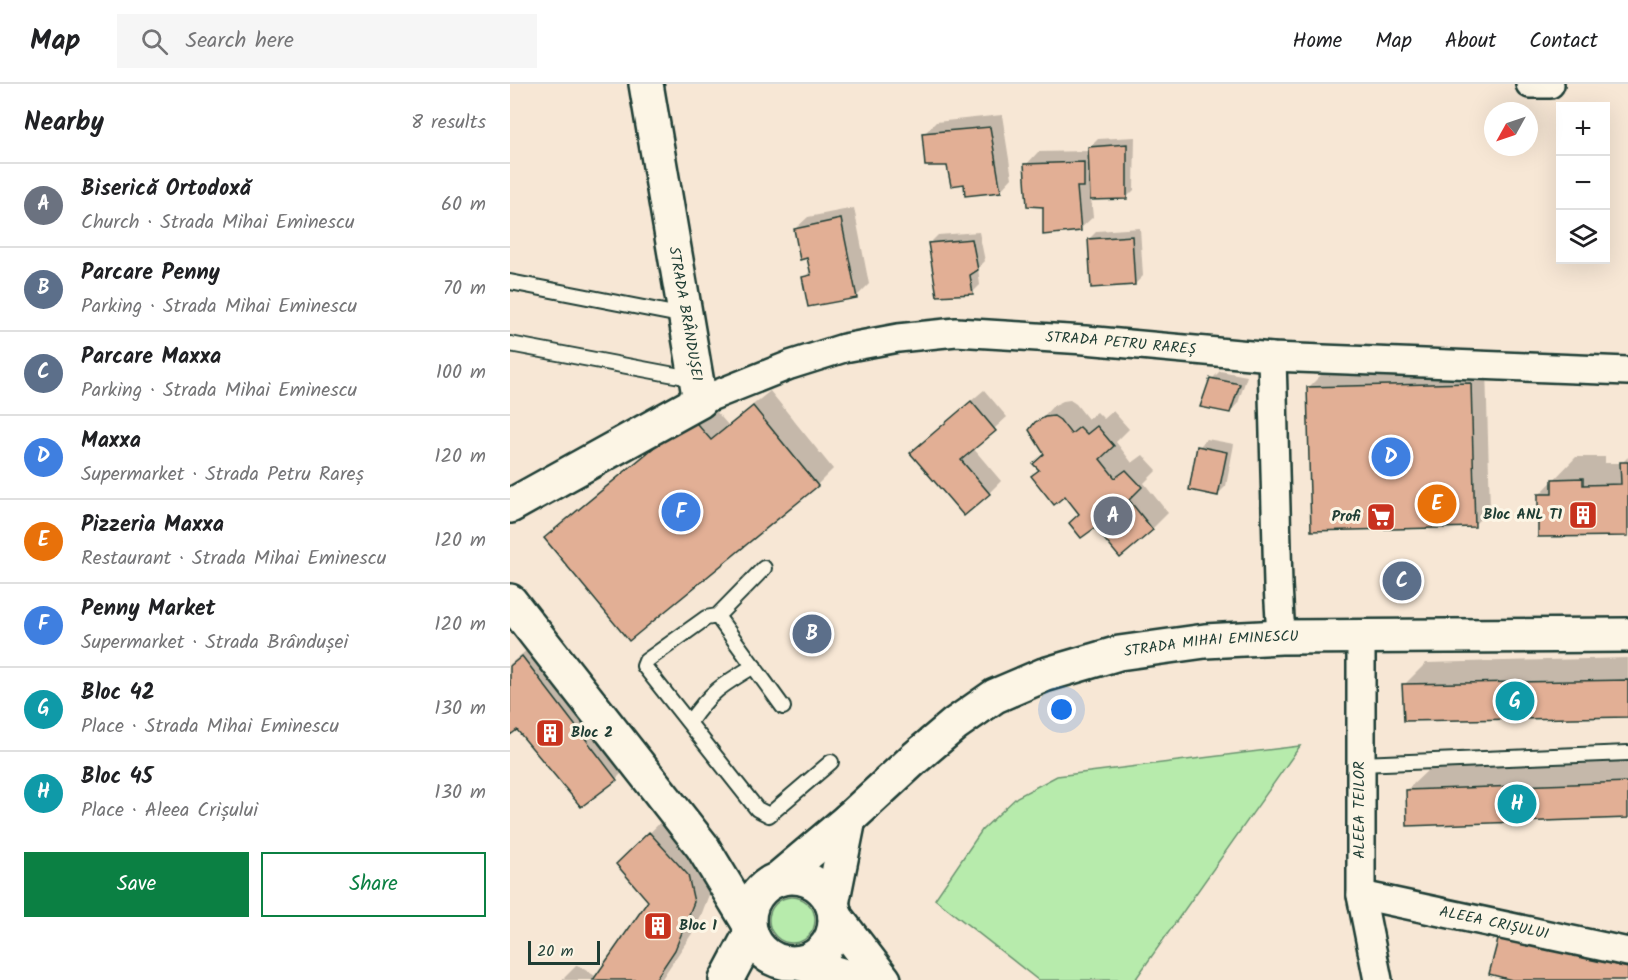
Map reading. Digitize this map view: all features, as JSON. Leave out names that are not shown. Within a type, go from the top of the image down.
[{"type":"street","name":"STRADA BRÂNDUȘEI","points":[[510,506],[698,390],[646,84]]},
{"type":"street","points":[[1530,84],[1550,84]]},
{"type":"street","name":"STRADA PETRU RAREȘ","points":[[698,390],[844,348],[897,338],[956,332],[1086,340],[1272,357],[1628,371]]},
{"type":"street","points":[[1272,357],[1281,637]]},
{"type":"street","points":[[513,612],[702,846],[756,944],[764,953],[775,960],[859,980]]},
{"type":"street","name":"STRADA MIHAI EMINESCU","points":[[774,880],[849,819],[955,724],[995,696],[1044,675],[1119,653],[1163,645],[1281,637],[1628,635]]},
{"type":"street","name":"ALEEA TEILOR","points":[[1361,638],[1361,895],[1378,980]]},
{"type":"street","points":[[755,980],[793,963],[812,959],[830,941],[835,929],[834,910],[849,819]]},
{"type":"street","points":[[702,846],[748,873],[774,880]]},
{"type":"street","points":[[726,980],[749,928],[749,911],[753,900],[760,890],[774,880],[792,876],[805,878],[826,892],[834,910],[884,980]]},
{"type":"street","name":"ALEEA CRIȘULUI","points":[[1361,895],[1628,952]]},
{"type":"lane","points":[[510,282],[685,316]]},
{"type":"lane","points":[[510,344],[698,390]]},
{"type":"lane","points":[[764,568],[717,616],[706,618],[646,661],[644,666],[757,809],[763,813],[769,815],[831,762]]},
{"type":"lane","points":[[717,616],[783,707]]},
{"type":"lane","points":[[689,723],[705,700],[720,687],[754,666]]},
{"type":"lane","points":[[1360,764],[1628,753]]},
{"type":"green space","points":[[1300,746],[1135,980],[1038,980],[935,899],[982,830],[1017,797],[1057,776]]},
{"type":"green space","points":[[792,897],[808,904],[815,920],[808,936],[792,943],[776,936],[769,920],[776,904]]},
{"type":"building","points":[[990,127],[1001,192],[965,196],[964,184],[951,186],[947,166],[925,166],[922,133]]},
{"type":"building","points":[[1127,144],[1127,199],[1090,200],[1088,147]]},
{"type":"building","points":[[1084,162],[1084,187],[1077,187],[1081,231],[1043,235],[1043,207],[1027,206],[1024,164]]},
{"type":"building","points":[[841,219],[857,298],[808,307],[802,277],[811,275],[807,258],[800,260],[794,229]]},
{"type":"building","points":[[1132,236],[1135,285],[1091,288],[1088,239]]},
{"type":"building","points":[[972,239],[978,270],[970,275],[973,294],[937,296],[928,243]]},
{"type":"building","points":[[1210,378],[1240,384],[1230,413],[1200,407]]},
{"type":"building","points":[[1471,383],[1475,527],[1311,531],[1307,387]]},
{"type":"building","points":[[971,401],[996,431],[961,460],[990,494],[964,516],[910,453]]},
{"type":"building","points":[[753,406],[818,486],[629,641],[544,538],[691,417],[711,440]]},
{"type":"building","points":[[1054,416],[1071,434],[1080,427],[1087,434],[1097,426],[1114,446],[1100,459],[1115,478],[1126,470],[1142,487],[1129,500],[1153,530],[1120,558],[1095,528],[1081,538],[1069,523],[1079,514],[1065,496],[1054,505],[1031,476],[1039,470],[1033,464],[1044,454],[1029,430],[1035,422]]},
{"type":"building","points":[[1197,446],[1227,452],[1218,496],[1189,490]]},
{"type":"building","name":"Bloc ANL T1","points":[[1620,462],[1628,462],[1628,536],[1538,537],[1538,494],[1552,494],[1552,479],[1583,478],[1583,485],[1621,484]]},
{"type":"building","name":"Bloc 2","points":[[522,656],[617,780],[581,807],[517,730],[510,735],[510,666]]},
{"type":"building","points":[[1628,680],[1628,717],[1404,721],[1402,684]]},
{"type":"building","points":[[1628,782],[1628,818],[1407,826],[1406,790]]},
{"type":"building","name":"Bloc 1","points":[[649,832],[688,875],[694,902],[675,950],[655,980],[593,980],[648,901],[616,864]]},
{"type":"building","points":[[1499,936],[1628,968],[1628,980],[1512,980],[1489,974]]},
{"type":"place","name":"Maxxa","points":[[1391,457]]},
{"type":"place","name":"Pizzeria Maxxa","points":[[1437,504]]},
{"type":"place","name":"Penny Market","points":[[681,512]]},
{"type":"place","name":"Bloc ANL T1","points":[[1583,515]]},
{"type":"place","name":"Biserică Ortodoxă","points":[[1113,516]]},
{"type":"place","name":"Profi","points":[[1381,517]]},
{"type":"place","name":"Parcare Maxxa","points":[[1402,581]]},
{"type":"place","name":"Parcare Penny","points":[[812,634]]},
{"type":"place","name":"Bloc 42","points":[[1515,701]]},
{"type":"place","name":"Bloc 2","points":[[550,733]]},
{"type":"place","name":"Bloc 45","points":[[1517,804]]},
{"type":"place","name":"Bloc 1","points":[[658,926]]}]
